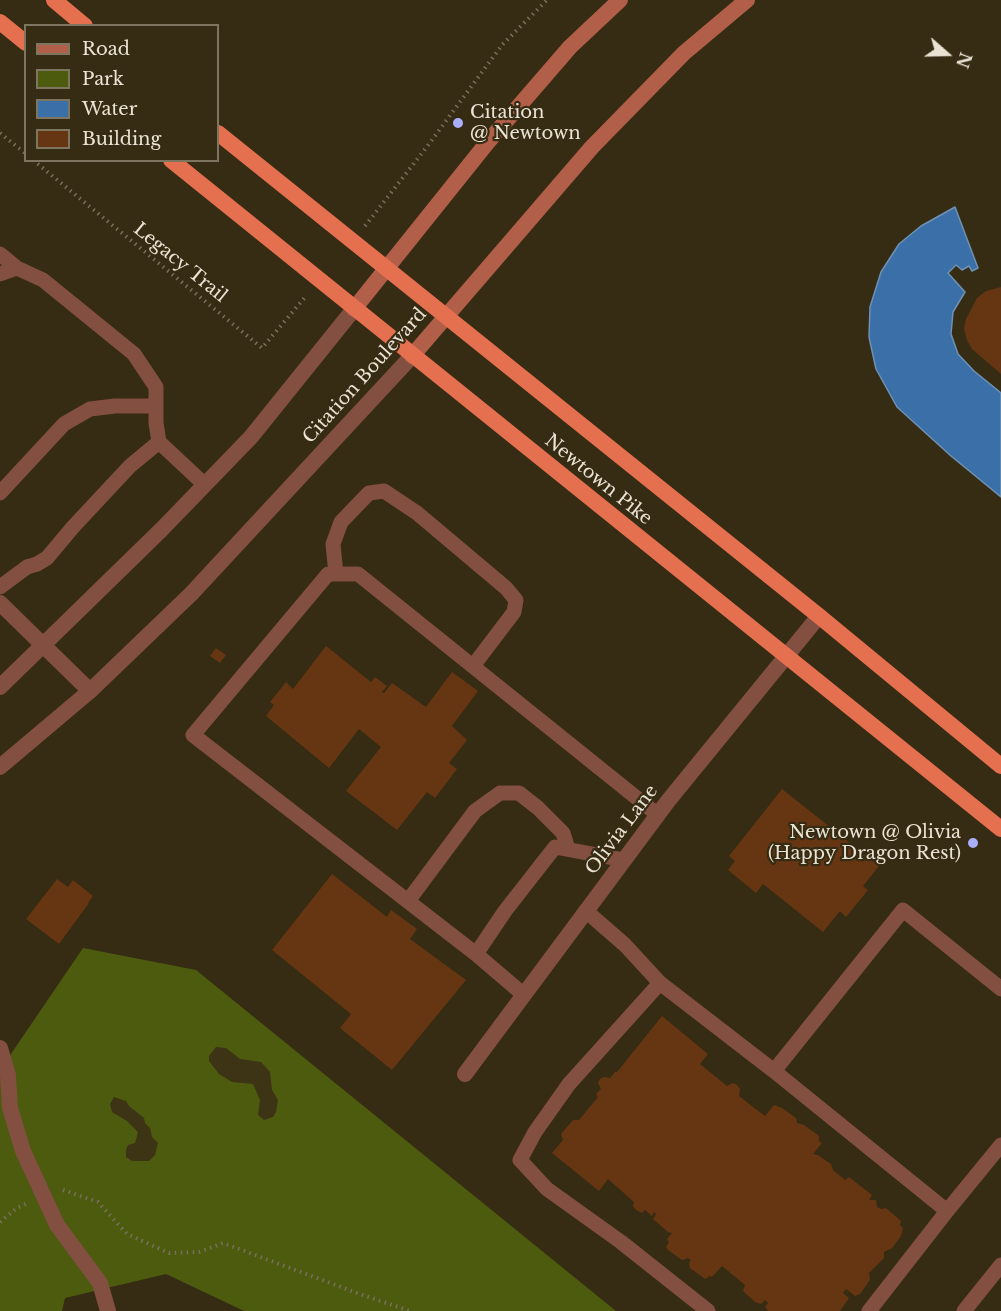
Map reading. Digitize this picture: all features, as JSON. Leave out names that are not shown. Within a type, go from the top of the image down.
[{"type":"highway","points":[[54,0],[84,24]]},
{"type":"highway","points":[[0,22],[24,41]]},
{"type":"highway","name":"Newtown Pike","points":[[219,134],[819,616],[1001,766]]},
{"type":"highway","name":"Newtown Pike","points":[[173,162],[1001,829]]},
{"type":"main road","points":[[354,309],[487,143],[570,47],[620,0]]},
{"type":"main road","name":"Citation Boulevard","points":[[412,356],[592,147],[684,53],[747,0]]},
{"type":"street","points":[[0,687],[161,530],[250,437],[354,309]]},
{"type":"street","name":"Citation Boulevard","points":[[0,767],[90,691],[191,594],[412,356]]},
{"type":"street","points":[[0,603],[90,691]]},
{"type":"street","name":"Olivia Lane","points":[[465,1074],[658,815],[819,616]]},
{"type":"street","points":[[0,1048],[8,1075],[10,1108],[23,1151],[57,1225],[100,1282],[108,1311]]},
{"type":"lane","points":[[0,254],[17,268],[43,280],[134,354],[156,387],[156,423],[159,442],[205,484]]},
{"type":"lane","points":[[0,274],[17,268]]},
{"type":"lane","points":[[0,493],[64,424],[90,409],[115,406],[156,406]]},
{"type":"lane","points":[[0,587],[27,567],[47,558],[129,466],[159,442]]},
{"type":"lane","points":[[336,574],[333,544],[341,522],[369,493],[384,491],[417,513],[506,588],[516,600],[514,612],[473,666]]},
{"type":"lane","points":[[524,994],[476,954],[193,735],[328,574],[358,574],[658,815]]},
{"type":"lane","points":[[408,901],[475,811],[500,793],[519,793],[538,808],[563,834],[568,849]]},
{"type":"lane","points":[[476,954],[505,911],[555,847],[624,860]]},
{"type":"lane","points":[[774,1071],[903,910],[1001,988]]},
{"type":"lane","points":[[586,911],[625,945],[660,983],[947,1210]]},
{"type":"lane","points":[[660,983],[569,1084],[535,1132],[520,1160],[547,1189],[621,1242],[708,1311]]},
{"type":"lane","points":[[868,1311],[1001,1145]]},
{"type":"lane","points":[[964,1311],[1001,1265]]},
{"type":"path","points":[[378,210],[502,45],[547,0]]},
{"type":"path","points":[[0,133],[24,152]]},
{"type":"path","name":"Legacy Trail","points":[[35,162],[262,348],[301,302]]},
{"type":"path","points":[[0,1222],[17,1208],[60,1189],[98,1202],[127,1234],[169,1253],[199,1252],[223,1243],[410,1311]]},
{"type":"green space","points":[[83,948],[196,970],[616,1311],[244,1311],[166,1274],[65,1298],[62,1311],[0,1311],[0,1070]]},
{"type":"sand","points":[[216,1047],[226,1048],[240,1059],[261,1062],[270,1072],[272,1090],[278,1100],[273,1117],[264,1120],[258,1115],[260,1100],[253,1084],[232,1082],[219,1074],[209,1061],[209,1056]]},
{"type":"sand","points":[[114,1097],[126,1101],[144,1118],[150,1128],[152,1137],[158,1143],[155,1155],[149,1161],[132,1161],[126,1157],[128,1145],[135,1143],[138,1132],[127,1121],[112,1112],[110,1104]]},
{"type":"water","points":[[955,207],[978,268],[972,271],[969,266],[962,270],[956,265],[948,273],[965,292],[953,312],[951,334],[958,354],[974,371],[1001,393],[1001,497],[897,407],[876,369],[869,337],[870,307],[881,272],[899,244],[921,226]]},
{"type":"building","points":[[1001,287],[1001,374],[972,349],[964,329],[966,319],[977,298],[986,291]]},
{"type":"building","points":[[326,646],[371,682],[375,677],[387,686],[382,692],[384,693],[392,683],[426,707],[452,672],[478,691],[452,726],[467,740],[449,763],[457,769],[435,798],[427,792],[397,830],[346,791],[381,747],[359,729],[329,768],[266,716],[274,705],[270,702],[286,682],[293,689]]},
{"type":"building","points":[[216,648],[226,655],[220,663],[210,656]]},
{"type":"building","points":[[782,789],[879,866],[863,886],[868,890],[846,917],[840,911],[823,932],[763,884],[756,893],[728,870],[735,861],[729,856]]},
{"type":"building","points":[[332,874],[387,917],[391,910],[417,929],[410,939],[466,980],[392,1070],[340,1028],[351,1014],[272,950]]},
{"type":"building","points":[[57,879],[68,887],[73,880],[93,896],[59,944],[26,919]]},
{"type":"building","points":[[662,1016],[708,1054],[700,1064],[727,1086],[733,1083],[737,1085],[740,1089],[739,1096],[765,1116],[774,1105],[796,1118],[797,1123],[804,1125],[819,1136],[819,1141],[822,1143],[813,1154],[831,1164],[833,1170],[845,1180],[849,1177],[872,1195],[869,1200],[876,1200],[877,1207],[886,1208],[901,1221],[900,1225],[903,1228],[901,1236],[892,1248],[884,1252],[884,1258],[869,1273],[870,1280],[860,1294],[855,1296],[846,1289],[843,1293],[849,1298],[840,1311],[768,1311],[765,1307],[768,1303],[765,1300],[761,1304],[755,1302],[743,1291],[745,1285],[722,1266],[712,1277],[705,1279],[690,1268],[691,1260],[688,1258],[682,1260],[668,1250],[667,1239],[672,1233],[653,1219],[656,1214],[654,1212],[652,1216],[645,1210],[642,1213],[636,1210],[633,1206],[634,1202],[608,1179],[599,1191],[552,1153],[563,1140],[561,1134],[573,1120],[579,1120],[598,1097],[596,1094],[601,1089],[598,1083],[600,1079],[610,1078],[617,1072]]},
{"type":"place","name":"Citation @ Newtown","points":[[458,123]]},
{"type":"place","name":"Newtown @ Olivia (Happy Dragon Rest)","points":[[973,843]]}]
